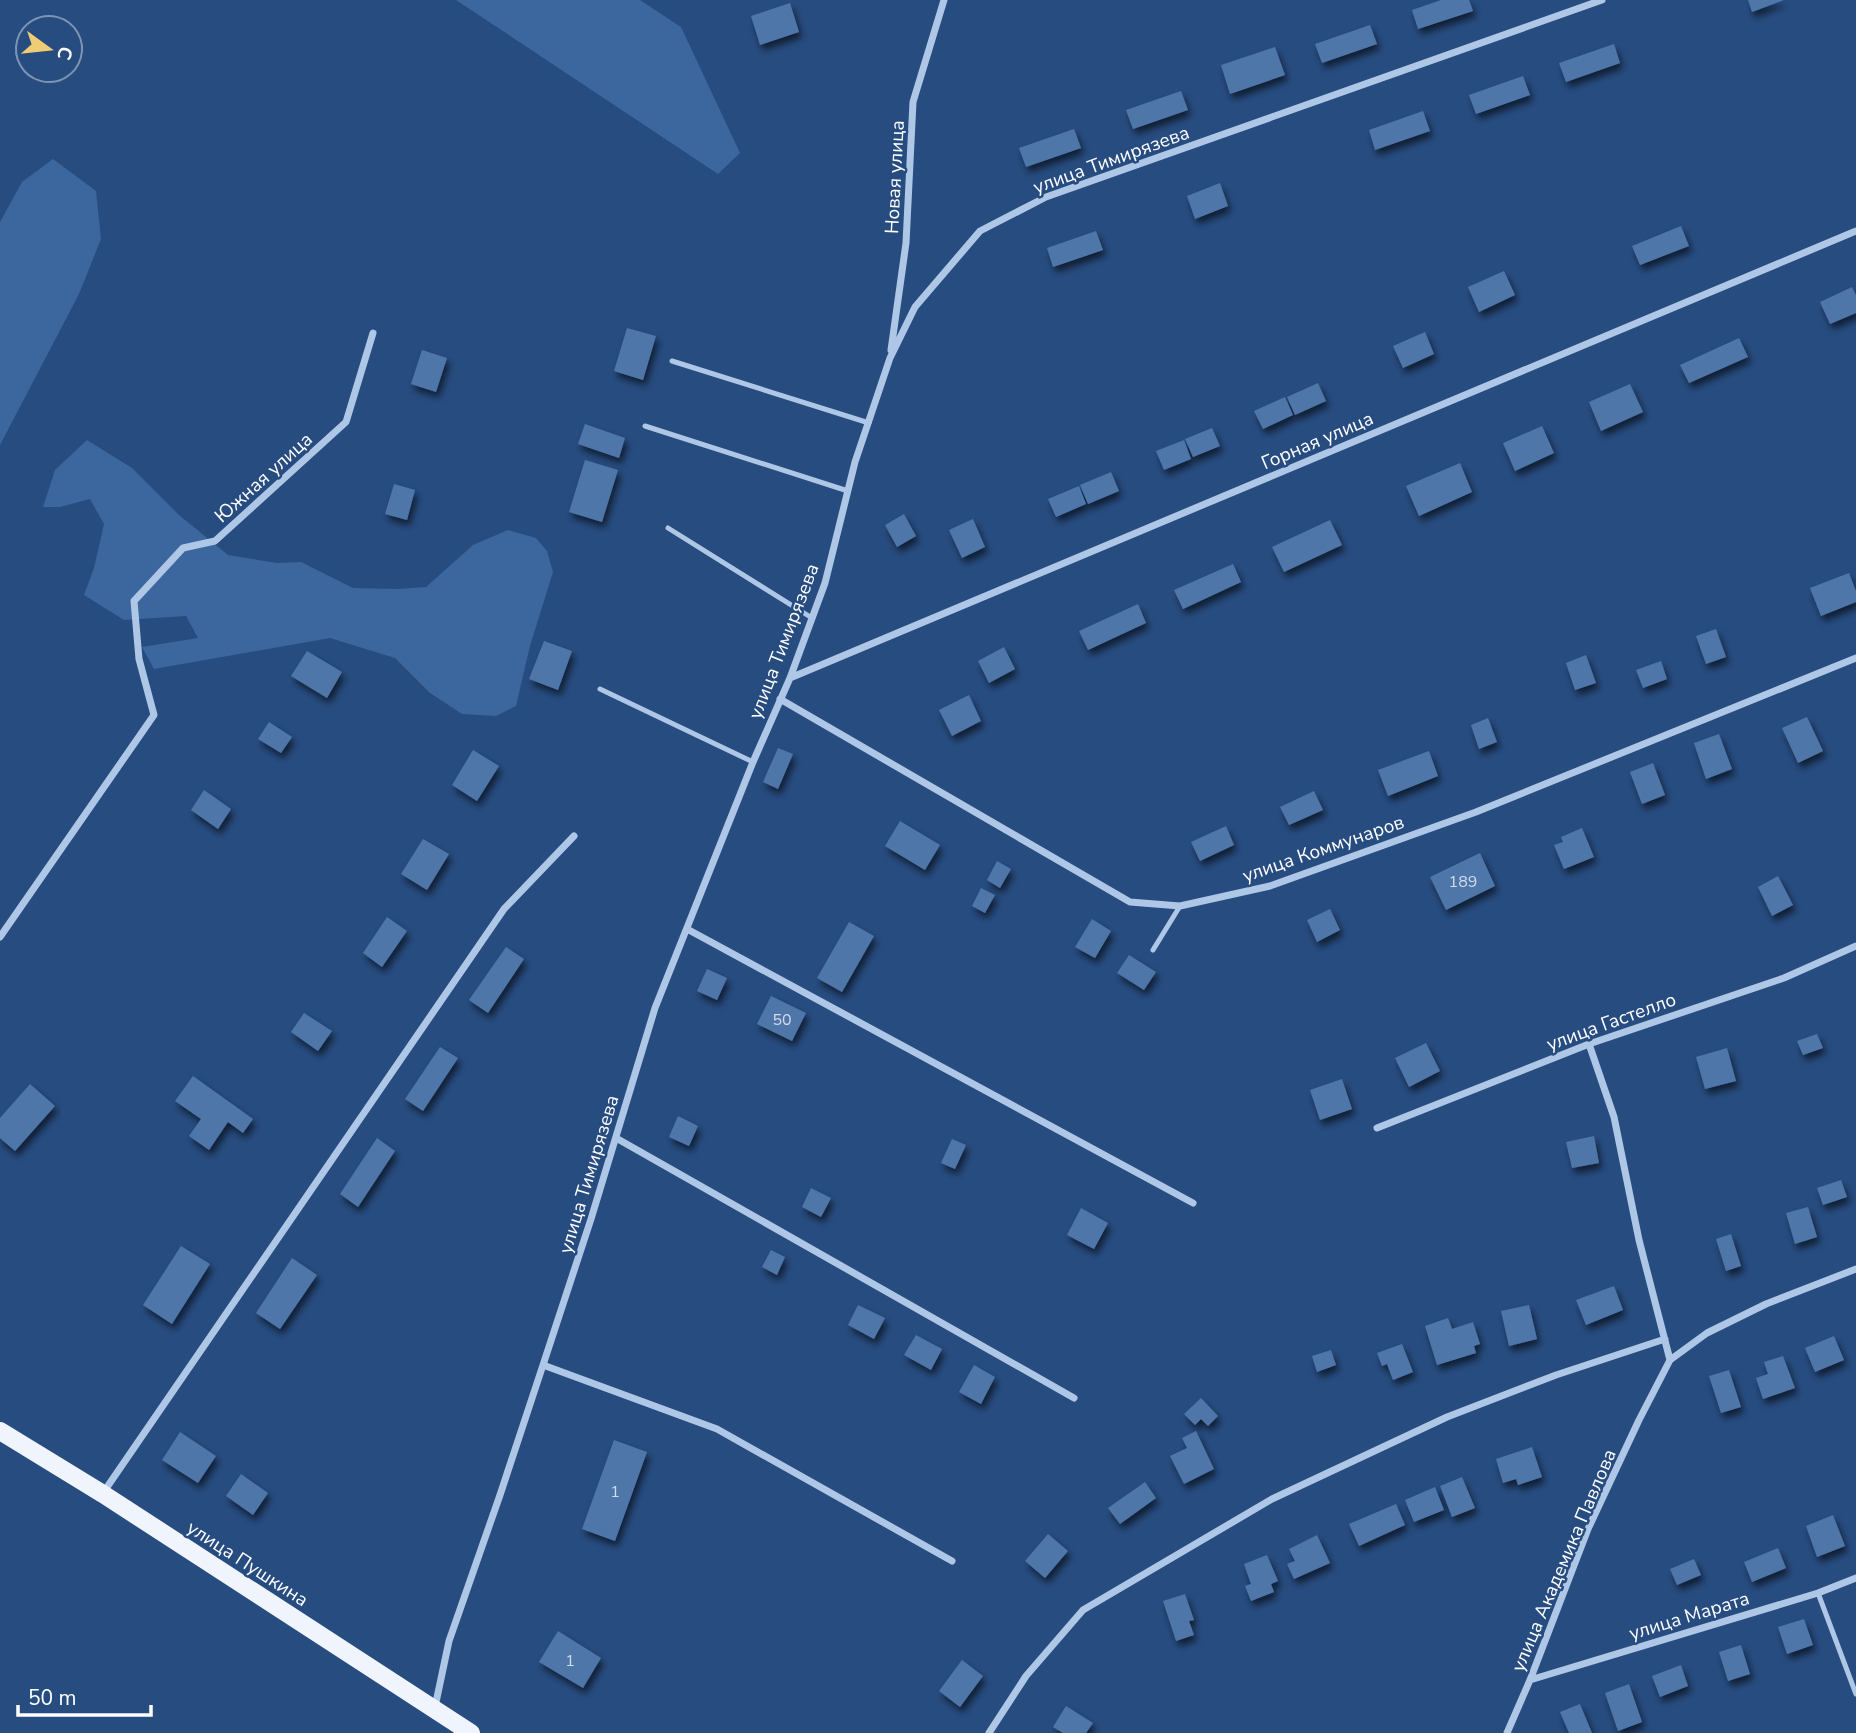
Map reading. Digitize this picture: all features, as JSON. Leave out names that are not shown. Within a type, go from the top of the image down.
[{"type":"main road","name":"улица Пушкина","points":[[0,1431],[103,1494],[471,1733]]},
{"type":"street","name":"Новая улица","points":[[890,358],[906,243],[913,102],[944,0]]},
{"type":"street","name":"улица Тимирязева","points":[[434,1710],[449,1641],[543,1365],[655,1008],[753,762],[790,678],[825,583],[855,462],[890,358],[915,307],[981,231],[1046,197],[1602,0]]},
{"type":"street","name":"Горная улица","points":[[790,678],[1856,231]]},
{"type":"street","name":"Южная улица","points":[[0,937],[154,715],[139,659],[134,601],[183,548],[215,541],[346,422],[373,332]]},
{"type":"street","name":"улица Коммунаров","points":[[780,699],[1130,902],[1180,906],[1270,886],[1476,812],[1856,658]]},
{"type":"street","points":[[103,1494],[503,909],[574,836]]},
{"type":"street","points":[[687,929],[1193,1203]]},
{"type":"street","name":"улица Гастелло","points":[[1377,1128],[1590,1044],[1784,978],[1856,946]]},
{"type":"street","points":[[1590,1044],[1614,1116],[1639,1240],[1671,1360]]},
{"type":"street","points":[[615,1138],[1074,1398]]},
{"type":"street","name":"улица Академика Павлова","points":[[1507,1733],[1588,1529],[1639,1420],[1671,1360],[1707,1333],[1766,1304],[1856,1269]]},
{"type":"street","points":[[989,1733],[1026,1676],[1083,1610],[1272,1499],[1447,1417],[1556,1375],[1665,1339]]},
{"type":"street","points":[[543,1365],[717,1429],[952,1561]]},
{"type":"street","name":"улица Марата","points":[[1530,1680],[1856,1578]]},
{"type":"lane","points":[[673,361],[869,423]]},
{"type":"lane","points":[[645,426],[848,491]]},
{"type":"lane","points":[[668,528],[812,618]]},
{"type":"lane","points":[[600,689],[753,762]]},
{"type":"lane","points":[[1153,950],[1180,906]]},
{"type":"lane","points":[[1818,1592],[1856,1694]]},
{"type":"shaded area","points":[[456,0],[640,0],[681,27],[740,153],[718,174]]},
{"type":"shaded area","points":[[53,159],[96,191],[101,239],[79,294],[0,445],[0,222],[22,182]]},
{"type":"shaded area","points":[[87,440],[132,468],[179,515],[228,555],[277,563],[301,562],[353,588],[426,587],[473,545],[508,530],[536,538],[547,551],[553,572],[530,646],[516,706],[496,716],[462,714],[430,693],[395,658],[330,638],[154,669],[142,647],[198,638],[186,616],[124,620],[84,595],[94,568],[104,524],[90,499],[60,507],[43,507],[55,470]]},
{"type":"building","points":[[1441,0],[1469,0],[1473,11],[1418,29],[1412,10]]},
{"type":"building","points":[[1748,0],[1784,0],[1752,12]]},
{"type":"building","points":[[790,3],[799,32],[760,45],[751,16]]},
{"type":"building","points":[[1370,25],[1377,44],[1322,63],[1315,44]]},
{"type":"building","points":[[1614,44],[1620,63],[1566,82],[1559,63]]},
{"type":"building","points":[[1275,47],[1285,75],[1230,94],[1221,65]]},
{"type":"building","points":[[1523,76],[1530,95],[1476,114],[1469,95]]},
{"type":"building","points":[[1181,91],[1188,110],[1133,129],[1126,110]]},
{"type":"building","points":[[1423,111],[1430,131],[1375,150],[1369,130]]},
{"type":"building","points":[[1074,129],[1081,148],[1026,167],[1019,148]]},
{"type":"building","points":[[1220,183],[1228,206],[1195,219],[1187,196]]},
{"type":"building","points":[[1681,226],[1689,246],[1640,265],[1632,246]]},
{"type":"building","points":[[1096,231],[1103,250],[1053,267],[1047,248]]},
{"type":"building","points":[[1504,271],[1515,295],[1479,312],[1468,287]]},
{"type":"building","points":[[1852,287],[1856,295],[1856,313],[1830,324],[1820,302]]},
{"type":"building","points":[[627,328],[656,336],[643,380],[614,371]]},
{"type":"building","points":[[1425,332],[1434,354],[1403,368],[1393,346]]},
{"type":"building","points":[[1739,338],[1748,357],[1689,383],[1680,365]]},
{"type":"building","points":[[422,350],[447,358],[436,392],[411,384]]},
{"type":"building","points":[[1318,383],[1326,401],[1295,415],[1287,397]]},
{"type":"building","points":[[1630,384],[1643,412],[1601,431],[1589,402]]},
{"type":"building","points":[[1285,397],[1293,415],[1263,429],[1254,411]]},
{"type":"building","points":[[585,424],[625,438],[619,458],[578,444]]},
{"type":"building","points":[[1542,426],[1554,453],[1515,471],[1503,443]]},
{"type":"building","points":[[1212,428],[1220,446],[1193,457],[1185,439]]},
{"type":"building","points":[[1184,440],[1191,459],[1164,470],[1156,451]]},
{"type":"building","points":[[585,460],[618,470],[602,522],[569,512]]},
{"type":"building","points":[[1460,463],[1472,492],[1419,516],[1406,486]]},
{"type":"building","points":[[1111,472],[1119,491],[1088,504],[1080,485]]},
{"type":"building","points":[[394,484],[415,490],[407,520],[385,514]]},
{"type":"building","points":[[1079,486],[1086,504],[1056,517],[1048,499]]},
{"type":"building","points":[[904,514],[916,536],[897,547],[885,525]]},
{"type":"building","points":[[973,519],[985,547],[962,558],[949,530]]},
{"type":"building","points":[[1330,520],[1342,545],[1284,572],[1272,547]]},
{"type":"building","points":[[1233,564],[1241,582],[1183,609],[1174,590]]},
{"type":"building","points":[[1849,573],[1856,591],[1856,602],[1821,616],[1810,588]]},
{"type":"building","points":[[1138,604],[1146,623],[1088,650],[1079,631]]},
{"type":"building","points":[[1716,629],[1726,657],[1706,664],[1696,636]]},
{"type":"building","points":[[544,641],[572,651],[558,690],[529,679]]},
{"type":"building","points":[[1004,647],[1015,669],[989,683],[978,661]]},
{"type":"building","points":[[307,651],[342,672],[327,698],[291,676]]},
{"type":"building","points":[[1586,655],[1596,683],[1575,690],[1566,663]]},
{"type":"building","points":[[1661,661],[1667,679],[1643,688],[1636,670]]},
{"type":"building","points":[[969,695],[981,721],[952,736],[939,710]]},
{"type":"building","points":[[1807,717],[1823,751],[1798,763],[1782,728]]},
{"type":"building","points":[[1488,718],[1497,742],[1479,749],[1471,725]]},
{"type":"building","points":[[269,722],[292,737],[281,753],[258,739]]},
{"type":"building","points":[[1719,734],[1732,769],[1706,779],[1694,743]]},
{"type":"building","points":[[778,748],[793,754],[778,789],[763,782]]},
{"type":"building","points":[[473,750],[499,766],[477,801],[452,785]]},
{"type":"building","points":[[1429,751],[1438,776],[1388,796],[1378,770]]},
{"type":"building","points":[[1653,763],[1665,795],[1642,804],[1630,772]]},
{"type":"building","points":[[204,790],[231,809],[218,829],[191,810]]},
{"type":"building","points":[[1314,791],[1323,810],[1289,825],[1280,807]]},
{"type":"building","points":[[900,821],[940,845],[925,870],[885,846]]},
{"type":"building","points":[[1226,826],[1234,845],[1200,861],[1191,842]]},
{"type":"building","points":[[1582,828],[1594,857],[1564,869],[1554,845],[1563,842],[1561,837]]},
{"type":"building","points":[[423,839],[449,854],[427,890],[401,874]]},
{"type":"building","points":[[1480,853],[1495,886],[1446,910],[1430,877]]},
{"type":"building","points":[[997,861],[1011,869],[1000,888],[987,880]]},
{"type":"building","points":[[1778,876],[1793,905],[1772,916],[1758,887]]},
{"type":"building","points":[[981,888],[995,895],[985,913],[972,906]]},
{"type":"building","points":[[1330,909],[1340,930],[1317,942],[1307,920]]},
{"type":"building","points":[[387,917],[407,931],[382,967],[363,953]]},
{"type":"building","points":[[1092,919],[1111,931],[1095,958],[1075,947]]},
{"type":"building","points":[[849,922],[874,936],[842,992],[817,978]]},
{"type":"building","points":[[506,947],[524,959],[488,1013],[469,1000]]},
{"type":"building","points":[[1129,955],[1156,972],[1144,990],[1117,973]]},
{"type":"building","points":[[707,969],[727,978],[717,1000],[697,991]]},
{"type":"building","points":[[771,996],[806,1013],[792,1041],[757,1024]]},
{"type":"building","points":[[304,1013],[332,1031],[318,1051],[291,1032]]},
{"type":"building","points":[[1817,1034],[1823,1048],[1803,1055],[1797,1041]]},
{"type":"building","points":[[1426,1043],[1440,1071],[1409,1087],[1395,1058]]},
{"type":"building","points":[[440,1047],[458,1058],[423,1111],[405,1099]]},
{"type":"building","points":[[1727,1048],[1736,1081],[1705,1089],[1696,1057]]},
{"type":"building","points":[[193,1076],[253,1119],[243,1133],[228,1122],[209,1150],[189,1136],[201,1119],[175,1101]]},
{"type":"building","points":[[1342,1079],[1352,1109],[1320,1120],[1310,1090]]},
{"type":"building","points":[[30,1084],[55,1106],[15,1151],[0,1138],[0,1118]]},
{"type":"building","points":[[678,1116],[698,1126],[689,1146],[669,1137]]},
{"type":"building","points":[[1594,1136],[1599,1163],[1572,1168],[1566,1142]]},
{"type":"building","points":[[377,1138],[395,1151],[358,1207],[340,1194]]},
{"type":"building","points":[[952,1139],[966,1145],[955,1169],[941,1163]]},
{"type":"building","points":[[1841,1180],[1847,1197],[1823,1205],[1817,1188]]},
{"type":"building","points":[[811,1188],[831,1198],[821,1217],[802,1207]]},
{"type":"building","points":[[1808,1207],[1817,1237],[1795,1244],[1786,1213]]},
{"type":"building","points":[[1081,1208],[1108,1223],[1094,1249],[1067,1235]]},
{"type":"building","points":[[1731,1234],[1741,1266],[1726,1271],[1716,1239]]},
{"type":"building","points":[[181,1246],[210,1264],[172,1324],[143,1305]]},
{"type":"building","points":[[771,1250],[785,1257],[777,1275],[762,1267]]},
{"type":"building","points":[[292,1258],[317,1275],[280,1329],[256,1313]]},
{"type":"building","points":[[1614,1286],[1623,1310],[1586,1325],[1576,1300]]},
{"type":"building","points":[[858,1305],[885,1318],[874,1339],[848,1325]]},
{"type":"building","points":[[1529,1305],[1537,1339],[1509,1346],[1501,1311]]},
{"type":"building","points":[[1448,1318],[1452,1329],[1473,1322],[1480,1344],[1474,1346],[1476,1353],[1437,1365],[1425,1326]]},
{"type":"building","points":[[916,1335],[942,1349],[931,1370],[904,1355]]},
{"type":"building","points":[[1834,1336],[1844,1360],[1815,1372],[1805,1348]]},
{"type":"building","points":[[1402,1344],[1413,1372],[1393,1380],[1387,1364],[1382,1366],[1377,1353]]},
{"type":"building","points":[[1331,1350],[1336,1365],[1317,1372],[1312,1356]]},
{"type":"building","points":[[1783,1356],[1795,1388],[1763,1399],[1756,1378],[1768,1374],[1764,1362]]},
{"type":"building","points":[[974,1365],[995,1377],[981,1404],[959,1392]]},
{"type":"building","points":[[1729,1370],[1741,1407],[1721,1413],[1709,1376]]},
{"type":"building","points":[[1201,1398],[1218,1416],[1208,1426],[1201,1419],[1195,1425],[1184,1414]]},
{"type":"building","points":[[1196,1431],[1214,1469],[1184,1484],[1170,1456],[1187,1448],[1182,1438]]},
{"type":"building","points":[[180,1432],[216,1456],[198,1483],[162,1460]]},
{"type":"building","points":[[614,1440],[647,1452],[615,1541],[582,1529]]},
{"type":"building","points":[[1532,1447],[1542,1477],[1518,1485],[1516,1479],[1503,1483],[1496,1459]]},
{"type":"building","points":[[241,1474],[268,1493],[253,1515],[226,1496]]},
{"type":"building","points":[[1462,1477],[1475,1508],[1452,1517],[1440,1486]]},
{"type":"building","points":[[1145,1482],[1156,1498],[1120,1524],[1108,1508]]},
{"type":"building","points":[[1435,1487],[1444,1510],[1414,1522],[1405,1500]]},
{"type":"building","points":[[1396,1504],[1405,1525],[1359,1546],[1349,1524]]},
{"type":"building","points":[[1833,1515],[1845,1546],[1817,1557],[1806,1526]]},
{"type":"building","points":[[1048,1534],[1068,1551],[1045,1578],[1025,1561]]},
{"type":"building","points":[[1317,1535],[1330,1563],[1294,1579],[1287,1564],[1295,1561],[1289,1549]]},
{"type":"building","points":[[1778,1548],[1786,1568],[1752,1582],[1744,1562]]},
{"type":"building","points":[[1267,1555],[1278,1581],[1271,1584],[1274,1592],[1251,1601],[1245,1586],[1251,1584],[1244,1564]]},
{"type":"building","points":[[1694,1559],[1701,1575],[1677,1585],[1670,1569]]},
{"type":"building","points":[[1185,1594],[1194,1620],[1189,1621],[1194,1635],[1176,1641],[1163,1601]]},
{"type":"building","points":[[1804,1619],[1813,1645],[1787,1654],[1778,1627]]},
{"type":"building","points":[[558,1631],[601,1658],[583,1688],[539,1662]]},
{"type":"building","points":[[1741,1645],[1750,1674],[1728,1681],[1719,1652]]},
{"type":"building","points":[[962,1660],[983,1676],[960,1707],[939,1691]]},
{"type":"building","points":[[1681,1665],[1688,1686],[1660,1697],[1652,1676]]},
{"type":"building","points":[[1629,1684],[1642,1722],[1618,1731],[1605,1693]]},
{"type":"building","points":[[1580,1704],[1592,1733],[1569,1733],[1560,1712]]},
{"type":"building","points":[[1066,1706],[1093,1723],[1086,1733],[1063,1733],[1053,1727]]}]
